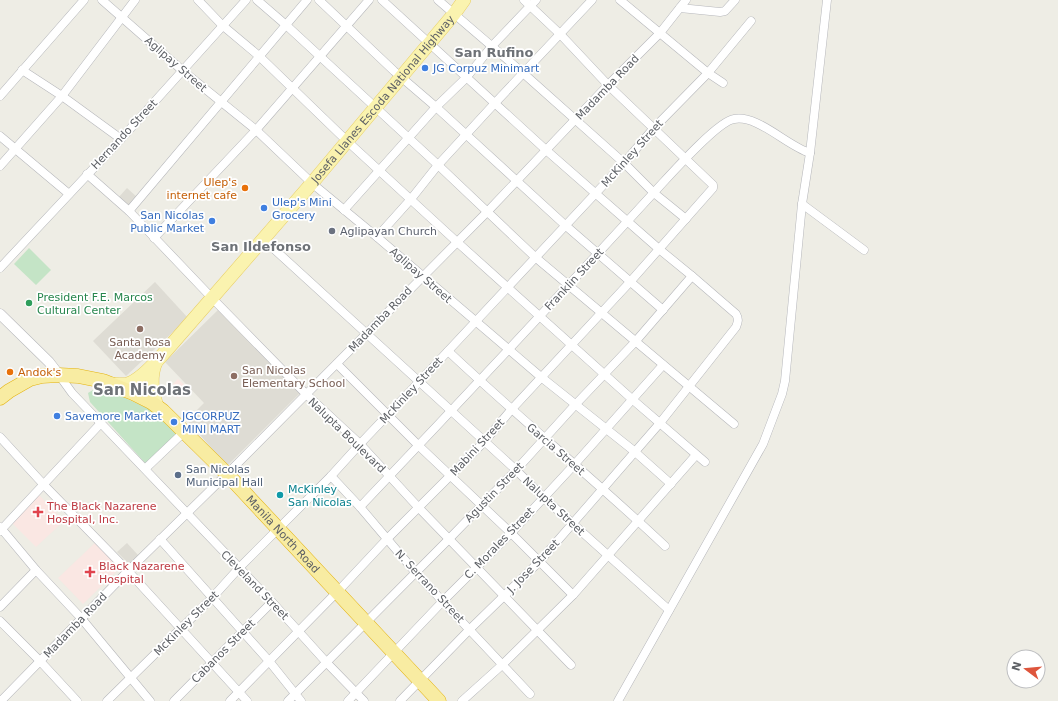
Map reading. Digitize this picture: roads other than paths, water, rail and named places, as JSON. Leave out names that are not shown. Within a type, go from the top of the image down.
[{"type":"highway","name":"Manila North Road","points":[[0,398],[30,379],[42,376],[59,375],[78,376],[103,381],[138,395],[157,406],[227,474],[277,530],[337,591],[439,701]]},
{"type":"main road","name":"Josefa Llanes Escoda National Highway","points":[[110,384],[126,384],[131,382],[146,372],[157,361],[312,183],[430,43],[464,0]]},
{"type":"main road","name":"Josefa Llanes Escoda National Highway","points":[[157,361],[154,367],[152,380],[153,396],[157,406]]},
{"type":"street","points":[[0,96],[84,0]]},
{"type":"street","name":"Aglipay Street","points":[[102,0],[183,70],[256,130],[312,183],[541,377],[607,428],[670,484]]},
{"type":"street","points":[[0,166],[62,96],[135,0]]},
{"type":"street","points":[[198,0],[222,26],[258,56],[347,141],[457,242],[704,462]]},
{"type":"street","name":"Hernando Street","points":[[0,268],[121,139],[246,0]]},
{"type":"street","points":[[257,0],[488,211],[535,257],[734,424]]},
{"type":"street","points":[[129,211],[220,101],[307,0]]},
{"type":"street","points":[[319,0],[401,77],[565,225],[663,310]]},
{"type":"street","points":[[154,238],[256,130],[369,0]]},
{"type":"street","points":[[382,0],[595,194],[692,276]]},
{"type":"street","points":[[438,0],[624,163],[654,193],[686,219]]},
{"type":"street","points":[[524,0],[533,3],[560,35],[608,85],[685,160]]},
{"type":"street","points":[[377,237],[411,199],[438,165],[592,0]]},
{"type":"street","points":[[620,0],[708,73],[723,83]]},
{"type":"street","name":"Madamba Road","points":[[0,701],[488,211],[608,85],[660,33],[686,0]]},
{"type":"street","points":[[680,8],[720,12],[725,11],[735,0]]},
{"type":"street","points":[[618,701],[763,444],[782,394],[785,381],[802,204],[810,153],[827,0]]},
{"type":"street","points":[[344,210],[436,107],[466,78],[492,46],[533,3]]},
{"type":"street","name":"McKinley Street","points":[[107,701],[212,598],[239,568],[332,476],[360,444],[624,163],[653,129],[708,73],[751,21]]},
{"type":"street","points":[[22,70],[62,96],[121,139]]},
{"type":"street","name":"Franklin Street","points":[[360,507],[452,411],[685,160],[722,125],[729,120],[740,118],[761,125],[797,148],[810,153]]},
{"type":"street","points":[[0,136],[69,194]]},
{"type":"street","name":"Mabini Street","points":[[230,701],[387,538],[484,442],[511,410],[712,191],[713,185],[685,160]]},
{"type":"street","name":"Nalupta Boulevard","points":[[87,174],[129,211],[306,394],[360,444],[503,596],[571,664]]},
{"type":"street","points":[[802,204],[864,250]]},
{"type":"street","name":"Nalupta Street","points":[[263,239],[669,610]]},
{"type":"street","name":"Agustin Street","points":[[288,701],[516,470],[575,404],[635,342],[692,276]]},
{"type":"street","name":"J. Jose Street","points":[[400,701],[503,596],[540,561],[634,451],[660,423],[738,322],[736,314],[692,276]]},
{"type":"street","points":[[0,314],[49,362],[59,375]]},
{"type":"street","name":"Garcia Street","points":[[448,351],[511,410],[602,488],[665,546]]},
{"type":"street","points":[[337,364],[419,446],[540,561],[573,596]]},
{"type":"street","name":"C. Morales Street","points":[[348,701],[443,600],[511,533],[633,400],[663,365]]},
{"type":"street","name":"Cleveland Street","points":[[59,375],[72,393],[101,424],[272,602],[327,663],[364,701]]},
{"type":"street","points":[[101,424],[1,529],[36,570],[81,618],[150,701]]},
{"type":"street","points":[[145,469],[184,431]]},
{"type":"street","points":[[0,437],[128,571],[247,701]]},
{"type":"street","points":[[462,701],[502,665],[573,596],[696,455]]},
{"type":"street","name":"N. Serrano Street","points":[[332,476],[416,573],[530,694]]},
{"type":"street","points":[[160,539],[269,661],[301,701]]},
{"type":"street","points":[[0,607],[36,570]]},
{"type":"street","name":"Cabanos Street","points":[[174,701],[272,602]]},
{"type":"street","points":[[0,621],[77,701]]},
{"type":"place","name":"JG Corpuz Minimart","points":[[425,68]]},
{"type":"place","name":"Ulep's internet cafe","points":[[245,188]]},
{"type":"place","name":"Ulep's Mini Grocery","points":[[264,208]]},
{"type":"place","name":"San Nicolas Public Market","points":[[212,221]]},
{"type":"place","name":"Aglipayan Church","points":[[332,231]]},
{"type":"place","name":"President F.E. Marcos Cultural Center","points":[[29,303]]},
{"type":"place","name":"Santa Rosa Academy","points":[[140,329]]},
{"type":"place","name":"Andok's","points":[[10,372]]},
{"type":"place","name":"San Nicolas Elementary School","points":[[234,376]]},
{"type":"place","name":"Savemore Market","points":[[57,416]]},
{"type":"place","name":"JGCORPUZ MINI MART","points":[[174,422]]},
{"type":"place","name":"San Nicolas Municipal Hall","points":[[178,475]]},
{"type":"place","name":"McKinley San Nicolas","points":[[280,495]]},
{"type":"place","name":"The Black Nazarene Hospital, Inc.","points":[[38,512]]},
{"type":"place","name":"Black Nazarene Hospital","points":[[90,572]]},
{"type":"district","name":"San Rufino","points":[[494,52]]},
{"type":"district","name":"San Ildefonso","points":[[261,246]]},
{"type":"district","name":"San Nicolas","points":[[142,390]]}]
